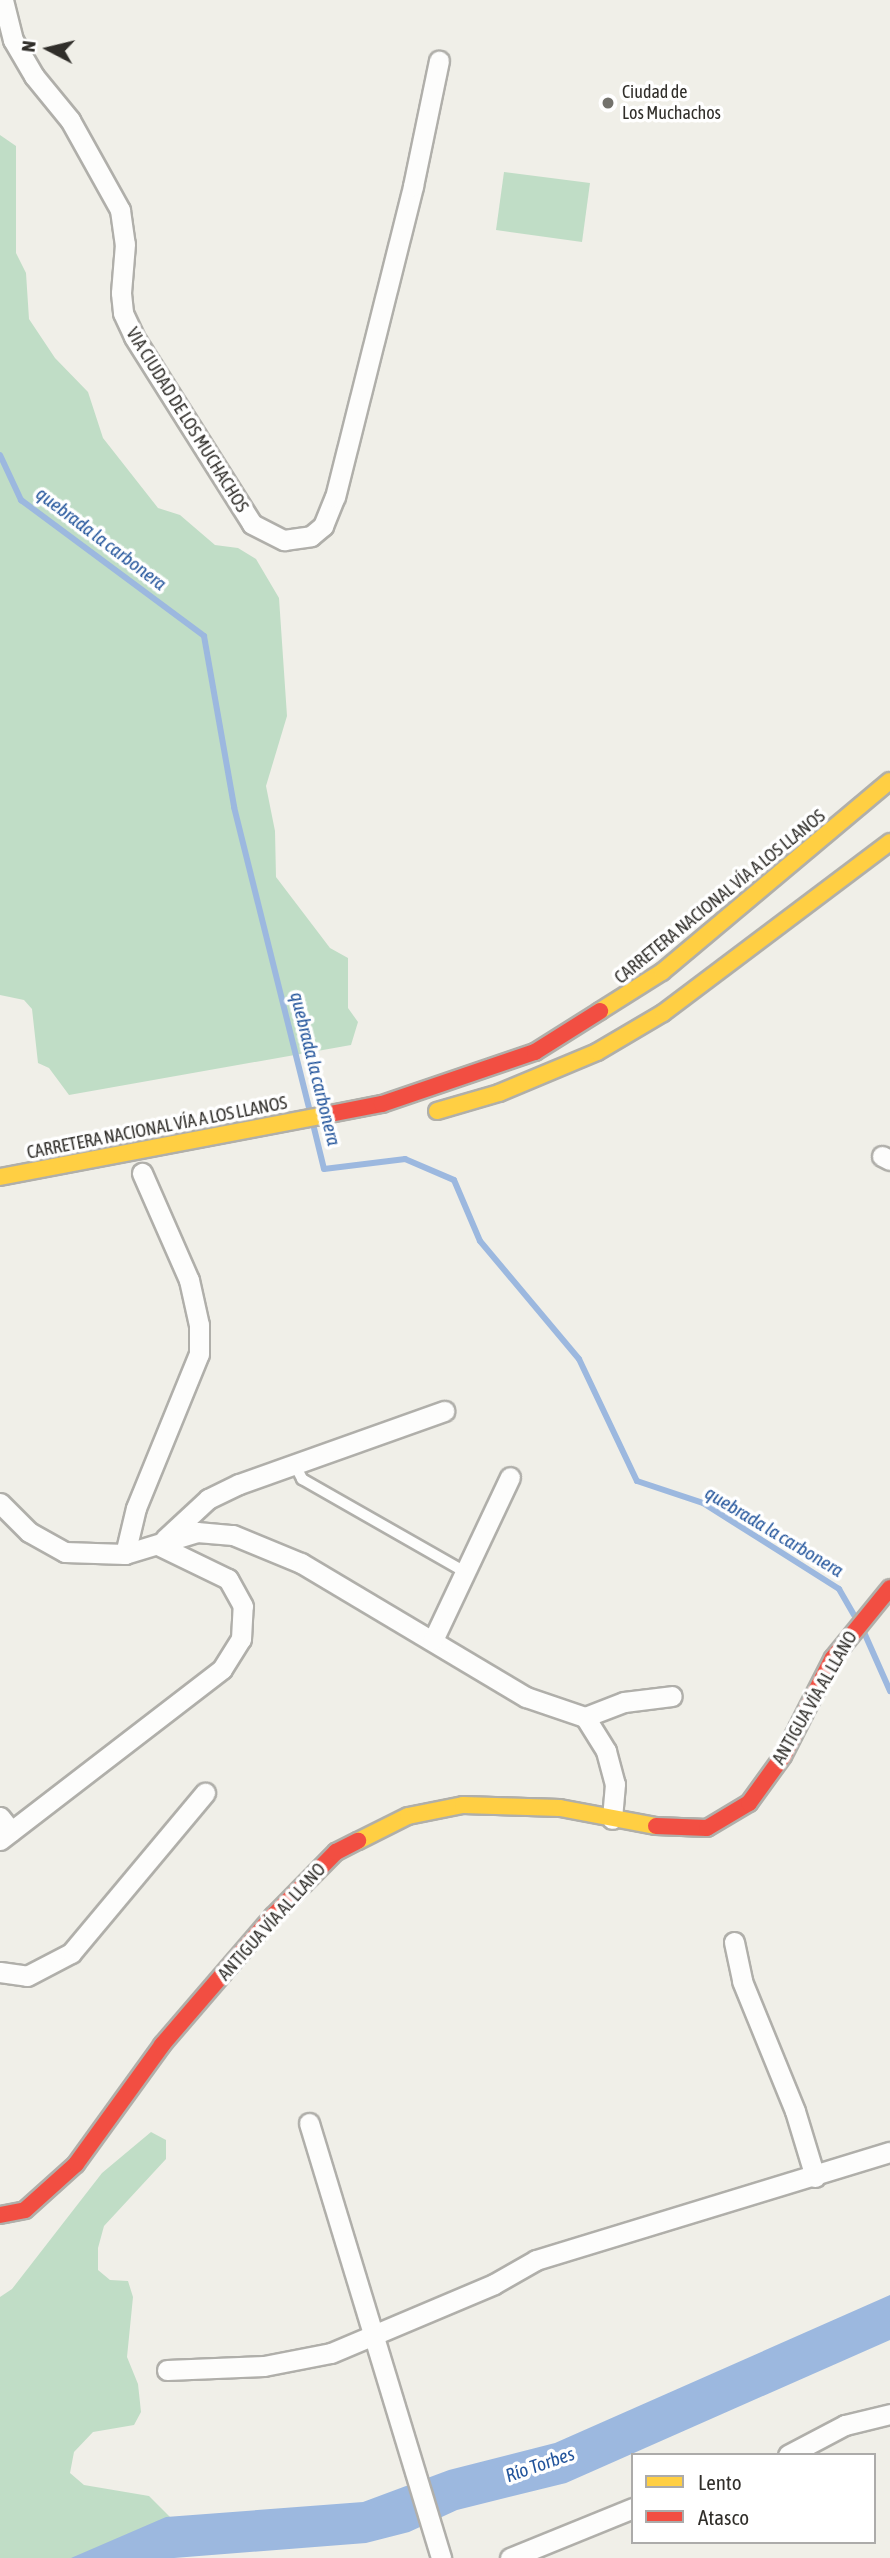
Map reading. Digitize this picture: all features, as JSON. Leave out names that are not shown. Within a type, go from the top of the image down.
[{"type":"main road","name":"CARRETERA NACIONAL VÍA A LOS LLANOS","points":[[0,1177],[382,1104],[536,1052],[662,972],[890,781]]},
{"type":"main road","points":[[417,1115],[499,1093],[608,1045],[663,1013],[890,842]]},
{"type":"main road","name":"ANTIGUA VÍA AL LLANO","points":[[0,2215],[25,2210],[76,2164],[162,2045],[273,1916],[335,1852],[408,1816],[463,1805],[559,1808],[612,1819],[707,1828],[748,1803],[783,1756],[833,1658],[868,1610],[890,1588]]},
{"type":"street","name":"VIA CIUDAD DE LOS MUCHACHOS","points":[[2,0],[13,40],[34,76],[70,120],[120,210],[125,244],[122,303],[134,337],[252,524],[284,540],[311,536],[323,526],[335,497],[413,186],[439,61]]},
{"type":"street","points":[[125,1554],[136,1508],[199,1354],[199,1325],[189,1280],[142,1173]]},
{"type":"street","points":[[158,1545],[208,1499],[444,1411]]},
{"type":"street","points":[[433,1640],[510,1477]]},
{"type":"street","points":[[0,1503],[29,1532],[65,1552],[125,1554],[197,1532],[233,1535],[301,1563],[526,1697],[586,1717],[624,1702],[672,1696]]},
{"type":"street","points":[[4,1829],[222,1669],[241,1639],[243,1605],[228,1579],[158,1545]]},
{"type":"street","points":[[586,1717],[606,1751],[615,1784],[612,1819]]},
{"type":"street","points":[[0,1972],[27,1976],[71,1954],[205,1793]]},
{"type":"street","points":[[733,1942],[742,1981],[795,2111],[815,2177]]},
{"type":"street","points":[[309,2123],[441,2558]]},
{"type":"street","points":[[167,2371],[264,2366],[331,2353],[376,2337],[536,2260],[890,2152]]},
{"type":"street","points":[[792,2453],[845,2425],[890,2414]]},
{"type":"street","points":[[510,2558],[631,2509]]},
{"type":"lane","points":[[295,1465],[302,1479],[465,1572]]},
{"type":"green space","points":[[0,135],[16,146],[16,253],[26,273],[29,319],[55,358],[88,392],[103,438],[158,508],[180,515],[215,545],[238,548],[256,559],[279,598],[287,716],[266,786],[275,831],[276,877],[330,948],[348,958],[348,1008],[358,1022],[351,1045],[69,1095],[49,1068],[38,1063],[32,1009],[24,1000],[0,995]]},
{"type":"green space","points":[[504,172],[590,183],[582,242],[496,230]]},
{"type":"green space","points":[[151,2132],[166,2140],[166,2159],[104,2226],[98,2248],[98,2270],[110,2280],[128,2281],[133,2297],[127,2357],[138,2384],[141,2412],[134,2425],[93,2432],[74,2452],[70,2473],[84,2485],[149,2496],[172,2519],[106,2558],[0,2558],[0,2297],[12,2289],[102,2173]]},
{"type":"water","name":"Río Torbes","points":[[890,2295],[890,2340],[566,2483],[457,2510],[409,2532],[366,2543],[174,2558],[71,2558],[166,2517],[363,2502],[449,2470],[555,2443]]},
{"type":"waterway","name":"quebrada la carbonera","points":[[0,455],[21,500],[204,636],[234,807],[309,1107]]},
{"type":"waterway","name":"quebrada la carbonera","points":[[314,1128],[324,1169],[405,1159],[454,1180],[480,1241],[579,1359],[637,1481],[703,1503],[839,1589],[854,1615]]},
{"type":"waterway","name":"quebrada la carbonera","points":[[863,1630],[890,1691]]},
{"type":"traffic: slow","points":[[600,1011],[662,972],[890,781]]},
{"type":"traffic: slow","points":[[437,1111],[499,1093],[597,1052],[663,1013],[890,842]]},
{"type":"traffic: slow","points":[[0,1177],[330,1114]]},
{"type":"traffic: slow","points":[[358,1841],[408,1816],[463,1805],[560,1808],[656,1826]]},
{"type":"traffic: jam","points":[[330,1114],[382,1104],[535,1052],[600,1011]]},
{"type":"traffic: jam","points":[[656,1826],[707,1828],[749,1803],[783,1756],[833,1658],[890,1588]]},
{"type":"traffic: jam","points":[[0,2215],[25,2210],[76,2164],[162,2045],[273,1916],[336,1852],[358,1841]]},
{"type":"place","name":"Ciudad de Los Muchachos","points":[[608,103]]}]
